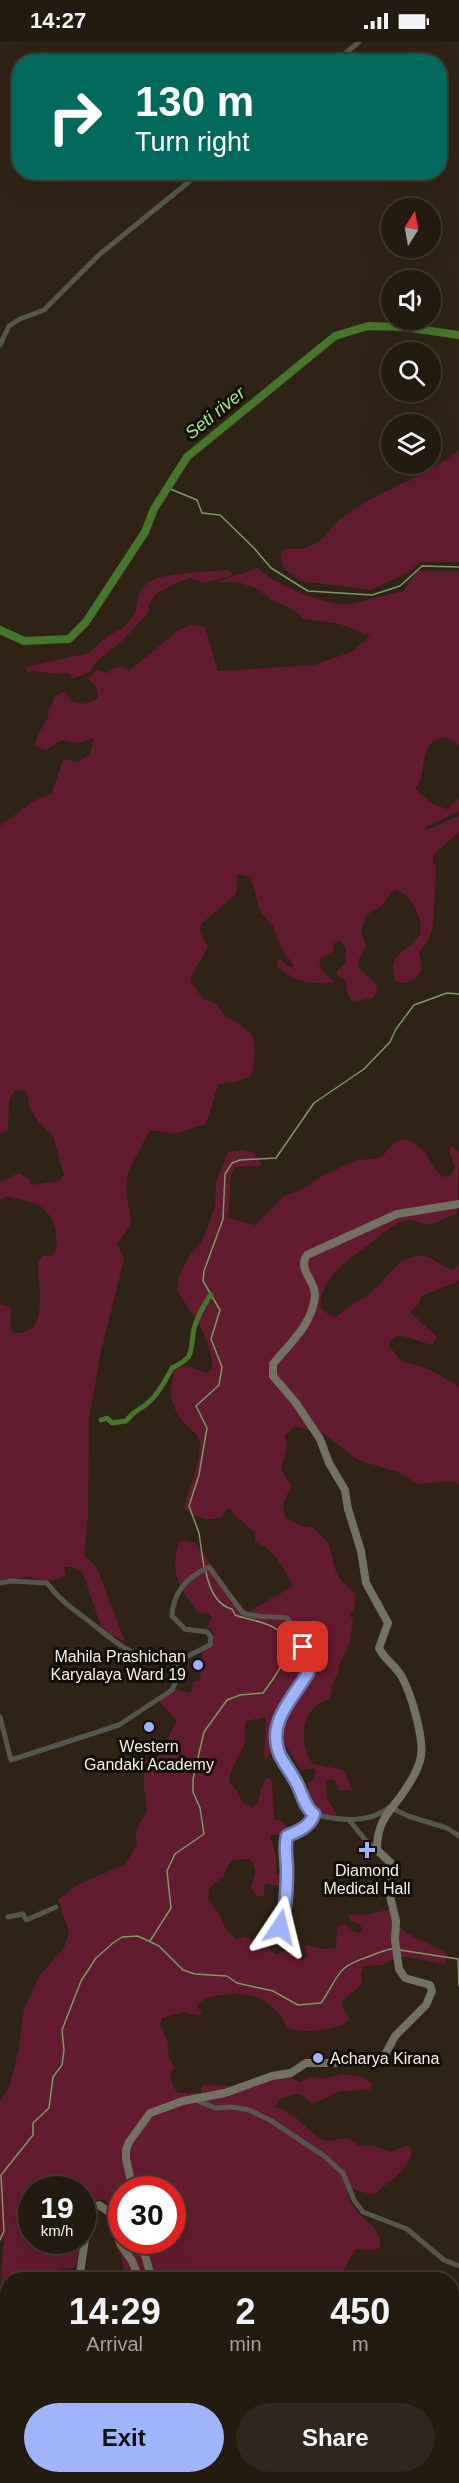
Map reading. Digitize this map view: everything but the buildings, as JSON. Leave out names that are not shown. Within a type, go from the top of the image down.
[{"type":"main road","points":[[130,2176],[126,2159],[129,2142],[150,2113],[191,2098],[225,2093],[272,2076],[291,2073],[310,2062],[366,2063],[378,2061],[386,2053],[395,2036],[426,2005],[432,1991],[427,1983],[405,1978],[399,1969],[395,1940],[396,1921],[389,1892],[392,1866],[377,1850],[379,1828],[390,1807],[403,1793],[418,1766],[421,1755],[419,1730],[409,1693],[396,1667],[379,1648],[388,1623],[366,1583],[361,1551],[348,1509],[345,1490],[328,1463],[320,1439],[296,1403],[273,1376],[272,1369],[273,1364],[303,1329],[312,1309],[314,1287],[304,1266],[307,1255],[397,1214],[459,1204]]},
{"type":"main road","points":[[80,2272],[89,2213],[99,2205],[109,2212],[117,2238],[137,2272]]},
{"type":"main road","points":[[145,2254],[150,2272]]},
{"type":"street","points":[[345,54],[359,42]]},
{"type":"street","points":[[0,345],[9,326],[44,310],[100,254],[191,180]]},
{"type":"street","points":[[0,1583],[47,1583],[66,1606],[129,1652],[146,1658],[176,1662],[210,1645],[211,1637],[207,1632],[185,1629],[172,1616],[173,1602],[183,1584],[201,1570],[209,1567],[242,1612],[248,1616],[265,1615],[287,1618],[301,1636],[308,1673],[278,1719],[276,1742],[282,1759],[290,1770],[306,1805],[314,1814],[327,1818],[370,1819],[379,1816],[390,1807],[408,1816],[447,1828],[459,1836]]},
{"type":"street","points":[[0,1718],[11,1760],[119,1725],[171,1690],[175,1683],[176,1662]]},
{"type":"street","points":[[282,1939],[280,1927],[287,1876],[285,1844],[287,1836],[306,1826],[314,1814]]},
{"type":"street","points":[[348,1819],[354,1822],[367,1842],[377,1850]]},
{"type":"street","points":[[8,1917],[23,1914],[26,1920],[56,1907]]},
{"type":"street","points":[[191,2098],[215,2108],[232,2107],[249,2110],[270,2120],[324,2156],[343,2173],[354,2200],[363,2212],[407,2229],[444,2260],[459,2266]]},
{"type":"shaded area","points":[[459,450],[459,562],[420,562],[409,572],[371,590],[301,581],[284,569],[280,554],[285,549],[313,545],[353,510],[420,474],[441,474],[441,462]]},
{"type":"shaded area","points":[[258,568],[275,581],[301,593],[339,604],[403,591],[417,571],[459,571],[459,746],[446,738],[435,740],[427,751],[419,782],[415,788],[430,801],[447,809],[459,798],[459,811],[424,828],[427,830],[459,816],[459,832],[433,855],[433,864],[436,866],[433,926],[428,940],[419,952],[422,969],[417,976],[406,983],[399,982],[395,980],[393,968],[397,956],[420,935],[420,922],[412,902],[402,892],[396,890],[382,906],[366,915],[361,932],[366,946],[359,959],[358,967],[376,984],[377,992],[372,998],[353,1002],[347,992],[346,981],[337,975],[337,971],[345,963],[346,948],[341,941],[334,943],[333,951],[320,959],[319,963],[322,970],[334,982],[303,981],[277,966],[279,959],[291,968],[294,966],[281,948],[273,926],[260,912],[251,877],[237,874],[236,894],[201,924],[200,932],[208,947],[191,976],[191,982],[203,999],[217,1004],[225,1017],[240,1024],[252,1035],[254,1063],[252,1074],[247,1078],[218,1085],[206,1124],[175,1134],[150,1130],[128,1172],[126,1188],[131,1224],[117,1244],[124,1259],[101,1351],[89,1418],[88,1517],[84,1555],[97,1568],[125,1642],[102,1630],[83,1573],[73,1567],[64,1567],[66,1575],[56,1580],[45,1581],[29,1577],[0,1580],[0,1304],[9,1306],[13,1333],[25,1332],[33,1326],[38,1318],[40,1307],[38,1261],[43,1256],[51,1256],[56,1251],[57,1244],[53,1223],[46,1211],[34,1203],[6,1196],[0,1200],[0,1182],[19,1173],[29,1179],[31,1185],[59,1181],[64,1175],[53,1136],[37,1120],[30,1109],[27,1091],[16,1090],[9,1099],[8,1130],[0,1134],[0,826],[32,802],[52,793],[63,759],[78,762],[90,754],[94,738],[77,743],[62,740],[46,750],[35,746],[38,734],[49,717],[47,710],[52,705],[54,697],[64,691],[73,702],[87,704],[98,697],[96,686],[88,679],[97,670],[108,673],[122,666],[129,671],[180,629],[191,625],[205,627],[218,671],[314,665],[351,652],[370,636],[340,624],[304,619],[291,608],[272,600],[256,588],[237,582],[216,582]]},
{"type":"shaded area","points":[[228,570],[233,575],[204,583],[191,578],[173,584],[155,595],[148,606],[150,610],[124,639],[95,663],[91,671],[73,679],[69,673],[27,672],[25,667],[89,653],[108,636],[123,628],[135,614],[139,593],[147,583],[160,577]]},
{"type":"shaded area","points":[[407,1139],[423,1150],[438,1173],[444,1177],[451,1175],[455,1169],[449,1150],[451,1146],[459,1152],[456,1214],[425,1224],[407,1220],[390,1228],[346,1262],[330,1278],[321,1298],[321,1309],[335,1318],[375,1289],[400,1263],[415,1256],[428,1257],[452,1270],[459,1265],[459,1279],[455,1283],[421,1296],[419,1303],[410,1312],[437,1337],[433,1344],[396,1336],[390,1341],[389,1346],[401,1361],[431,1370],[459,1387],[459,1484],[452,1481],[418,1484],[398,1472],[358,1460],[324,1434],[294,1426],[285,1435],[287,1446],[281,1469],[291,1485],[283,1505],[285,1517],[304,1527],[312,1527],[329,1544],[336,1573],[356,1594],[353,1611],[349,1614],[353,1620],[349,1645],[339,1665],[330,1697],[311,1711],[307,1717],[304,1733],[306,1750],[313,1764],[344,1770],[352,1790],[339,1790],[336,1782],[331,1779],[326,1781],[327,1798],[337,1815],[320,1814],[315,1802],[309,1805],[302,1791],[309,1789],[307,1783],[315,1779],[316,1773],[313,1768],[301,1770],[286,1746],[280,1747],[280,1739],[274,1736],[275,1751],[264,1760],[266,1717],[247,1721],[244,1745],[229,1781],[242,1802],[252,1807],[258,1803],[266,1778],[270,1778],[274,1819],[281,1821],[292,1832],[287,1835],[270,1835],[276,1857],[276,1874],[284,1877],[283,1886],[265,1884],[264,1895],[257,1897],[251,1887],[255,1873],[253,1863],[250,1859],[233,1860],[227,1866],[224,1876],[209,1888],[208,1899],[220,1915],[226,1930],[236,1939],[245,1936],[259,1944],[262,1939],[267,1940],[268,1948],[276,1955],[286,1950],[302,1961],[308,1956],[304,1948],[307,1945],[323,1949],[336,1948],[337,1928],[344,1924],[356,1933],[362,1933],[361,1926],[350,1920],[349,1914],[362,1915],[389,1910],[399,1927],[448,1955],[444,1964],[397,1957],[382,1965],[364,1966],[361,1973],[362,1984],[343,2000],[342,2007],[349,2018],[348,2022],[329,2029],[305,2031],[292,2029],[271,2006],[259,1998],[237,1994],[208,1998],[197,2006],[202,2013],[199,2016],[184,2012],[162,2018],[160,2025],[167,2039],[169,2058],[175,2068],[170,2073],[173,2086],[178,2093],[201,2093],[203,2085],[232,2086],[284,2069],[288,2076],[299,2082],[311,2077],[326,2078],[343,2074],[363,2077],[372,2084],[369,2090],[340,2091],[313,2104],[299,2094],[281,2098],[274,2107],[295,2117],[324,2141],[349,2139],[359,2146],[375,2146],[390,2152],[406,2146],[411,2147],[409,2162],[374,2195],[348,2188],[348,2197],[352,2205],[377,2231],[380,2248],[356,2249],[343,2272],[124,2272],[120,2254],[186,2254],[186,2176],[108,2176],[108,2203],[104,2200],[96,2200],[96,2176],[18,2176],[18,2254],[78,2254],[76,2268],[59,2269],[56,2272],[2,2272],[4,2241],[0,2239],[0,2101],[10,2085],[19,2048],[24,2009],[40,1975],[64,1948],[69,1932],[58,1900],[77,1885],[124,1865],[137,1846],[138,1828],[147,1812],[144,1786],[145,1760],[155,1761],[177,1721],[159,1701],[175,1689],[191,1693],[193,1681],[200,1680],[202,1653],[213,1643],[214,1634],[211,1628],[206,1629],[212,1618],[209,1614],[198,1612],[178,1579],[175,1562],[179,1542],[182,1540],[196,1543],[234,1597],[248,1612],[293,1586],[278,1560],[267,1549],[255,1542],[255,1532],[234,1515],[231,1509],[226,1509],[222,1517],[206,1519],[183,1509],[196,1469],[200,1440],[175,1410],[171,1390],[173,1376],[175,1369],[186,1365],[207,1373],[212,1368],[205,1337],[177,1291],[179,1275],[190,1255],[202,1241],[215,1207],[216,1182],[228,1152],[243,1150],[254,1153],[262,1164],[235,1167],[231,1175],[228,1218],[255,1225],[284,1196],[303,1189],[322,1176],[357,1160],[376,1159],[396,1141]]},
{"type":"waterway","name":"Seti river","points":[[0,630],[24,641],[69,639],[86,622],[145,532],[154,509],[187,457],[335,336],[368,326],[403,327],[459,335]]},
{"type":"waterway","points":[[168,488],[197,500],[202,513],[220,515],[271,568],[308,591],[372,595],[400,586],[422,566],[459,567]]},
{"type":"waterway","points":[[204,1568],[199,1533],[189,1506],[199,1475],[207,1428],[196,1406],[219,1385],[222,1367],[211,1339],[220,1310],[203,1281],[204,1271],[223,1219],[225,1174],[232,1163],[240,1160],[276,1158],[314,1103],[364,1069],[390,1042],[396,1029],[414,1005],[447,993],[459,994]]},
{"type":"waterway","points":[[101,1420],[107,1418],[112,1423],[126,1421],[153,1398],[172,1368],[189,1355],[195,1325],[202,1308],[211,1295]]},
{"type":"waterway","points":[[150,1941],[171,1908],[167,1871],[175,1854],[204,1834],[200,1808],[193,1792],[193,1779],[204,1732],[227,1700],[240,1695],[263,1693],[278,1672],[285,1656],[285,1639],[280,1632],[265,1624],[235,1615],[232,1609],[222,1604],[214,1595],[206,1572]]},
{"type":"waterway","points":[[0,2240],[4,2231],[1,2175],[33,2135],[33,2123],[49,2108],[53,2077],[62,2065],[64,2050],[62,2030],[81,1981],[96,1958],[113,1943],[122,1937],[138,1936],[159,1946],[183,1970],[195,1974],[227,1976],[237,1983],[273,1991],[298,2005],[321,2003],[344,1968],[358,1960],[392,1949]]},
{"type":"waterway","points":[[400,1950],[458,1959],[459,1986]]},
{"type":"place","name":"Mahila Prashichan Karyalaya Ward 19","points":[[198,1665]]},
{"type":"place","name":"Western Gandaki Academy","points":[[149,1727]]},
{"type":"place","name":"Diamond Medical Hall","points":[[367,1850]]},
{"type":"place","name":"Acharya Kirana","points":[[318,2058]]},
{"type":"route","points":[[280,1927],[285,1902],[287,1836],[306,1826],[314,1814],[306,1805],[290,1770],[282,1759],[276,1742],[278,1719],[308,1673],[303,1647]]}]
